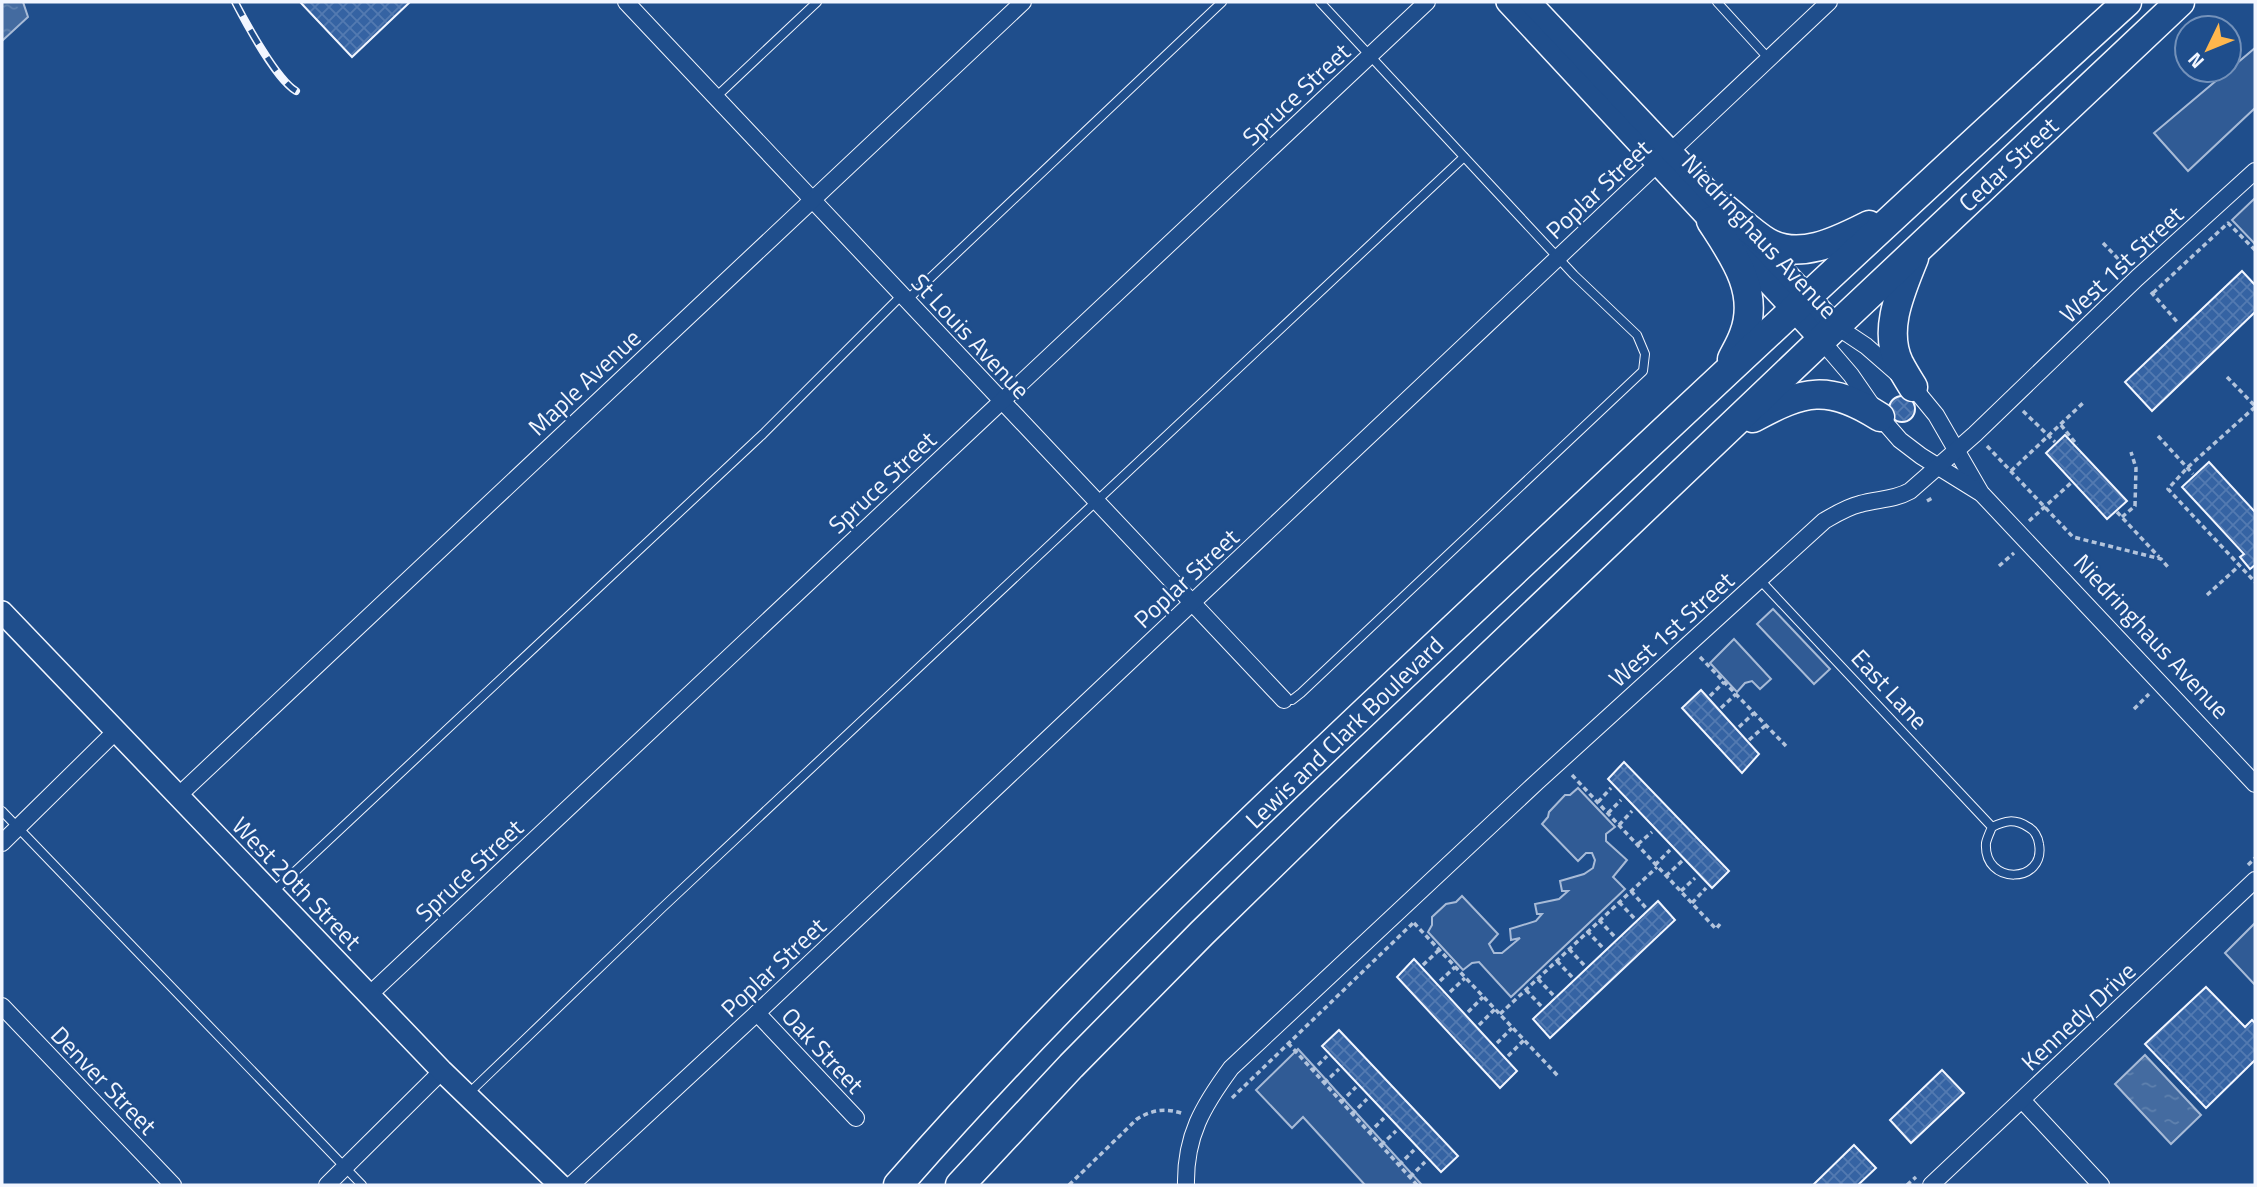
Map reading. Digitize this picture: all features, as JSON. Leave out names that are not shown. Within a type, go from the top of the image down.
[{"type":"highway","name":"Cedar Street","points":[[1799,302],[2127,2]]},
{"type":"highway","name":"Cedar Street","points":[[1828,333],[2180,2]]},
{"type":"highway","points":[[1718,215],[1785,250],[1800,250],[1838,241],[1905,204]]},
{"type":"highway","points":[[1718,215],[1743,274],[1750,312],[1745,334],[1725,372]]},
{"type":"highway","points":[[1913,387],[1898,362],[1892,331],[1897,300],[1917,249]]},
{"type":"highway","name":"Lewis and Clark Boulevard","points":[[898,1185],[1016,1054],[1121,947],[1331,744],[1799,302]]},
{"type":"highway","name":"Lewis and Clark Boulevard","points":[[960,1185],[1071,1066],[1202,933],[1828,333]]},
{"type":"highway","points":[[1723,435],[1782,402],[1805,395],[1824,394],[1844,398],[1880,417]]},
{"type":"street","name":"St Louis Avenue","points":[[626,2],[1284,700]]},
{"type":"street","name":"Maple Avenue","points":[[178,796],[1023,2]]},
{"type":"street","name":"Spruce Street","points":[[369,995],[1427,2]]},
{"type":"street","name":"Niedringhaus Avenue","points":[[1507,2],[1664,158],[1828,333],[1880,417],[1900,440],[1982,493]]},
{"type":"street","name":"Niedringhaus Avenue","points":[[1530,2],[1664,158]]},
{"type":"street","name":"Poplar Street","points":[[571,1185],[757,1013],[1829,2]]},
{"type":"street","name":"West 1st Street","points":[[1186,1185],[1189,1145],[1197,1120],[1209,1097],[1231,1068],[1537,782],[1824,521],[1856,505],[1900,496],[1938,467],[2137,278],[2255,171]]},
{"type":"street","name":"Niedringhaus Avenue","points":[[1828,333],[1866,346],[1913,387],[1936,415],[1982,493],[2255,784]]},
{"type":"street","name":"West 20th Street","points":[[2,612],[442,1072],[560,1185]]},
{"type":"street","points":[[2,843],[116,731]]},
{"type":"street","name":"Kennedy Drive","points":[[1931,1185],[2255,880]]},
{"type":"street","name":"Denver Street","points":[[2,1006],[173,1185]]},
{"type":"street","name":"Oak Street","points":[[757,1013],[856,1118]]},
{"type":"street","points":[[327,1185],[442,1072]]},
{"type":"street","points":[[2022,1100],[2101,1185]]},
{"type":"lane","points":[[716,97],[817,2]]},
{"type":"lane","points":[[271,894],[1222,2]]},
{"type":"lane","points":[[1284,700],[1292,699],[1301,693],[1643,371],[1645,354],[1637,335],[1558,258],[1320,2]]},
{"type":"lane","points":[[1717,2],[1769,59]]},
{"type":"lane","points":[[467,1095],[663,907],[1464,157]]},
{"type":"lane","name":"East Lane","points":[[1759,579],[1992,827]]},
{"type":"lane","points":[[2,811],[362,1185]]},
{"type":"lane","points":[[2006,821],[2019,821],[2033,830],[2039,842],[2040,854],[2027,872],[2013,876],[1999,872],[1990,861],[1986,843],[1992,827],[2006,821]]},
{"type":"path","points":[[2153,293],[2228,223],[2255,250]]},
{"type":"path","points":[[2227,377],[2255,407],[2168,489],[2255,582]]},
{"type":"path","points":[[2011,471],[2083,403]]},
{"type":"path","points":[[2022,409],[2055,442]]},
{"type":"path","points":[[2061,425],[2077,444]]},
{"type":"path","points":[[1975,434],[2074,537],[2161,559]]},
{"type":"path","points":[[2158,436],[2193,474]]},
{"type":"path","points":[[2122,517],[2135,506],[2136,468],[2131,452]]},
{"type":"path","points":[[2017,531],[2072,482]]},
{"type":"path","points":[[1922,503],[1934,497]]},
{"type":"path","points":[[2117,512],[2168,566]]},
{"type":"path","points":[[2207,596],[2240,565]]},
{"type":"path","points":[[1706,648],[1699,655],[1786,747]]},
{"type":"path","points":[[1710,696],[1724,682]]},
{"type":"path","points":[[1721,708],[1736,694]]},
{"type":"path","points":[[1739,727],[1754,713]]},
{"type":"path","points":[[1749,740],[1766,725]]},
{"type":"path","points":[[1565,781],[1572,775],[1716,929],[1720,925]]},
{"type":"path","points":[[1598,802],[1611,788]]},
{"type":"path","points":[[1608,813],[1621,800]]},
{"type":"path","points":[[1619,825],[1632,811]]},
{"type":"path","points":[[1637,845],[1652,832]]},
{"type":"path","points":[[1500,1014],[1631,891],[1670,850]]},
{"type":"path","points":[[1666,876],[1682,861]]},
{"type":"path","points":[[1681,892],[1695,878]]},
{"type":"path","points":[[1692,903],[1706,888]]},
{"type":"path","points":[[1631,891],[1646,908]]},
{"type":"path","points":[[1619,902],[1635,919]]},
{"type":"path","points":[[1227,1104],[1267,1062],[1421,917]]},
{"type":"path","points":[[1599,920],[1615,937]]},
{"type":"path","points":[[1414,923],[1558,1076]]},
{"type":"path","points":[[1587,931],[1604,949]]},
{"type":"path","points":[[1569,949],[1585,966]]},
{"type":"path","points":[[1423,965],[1439,950]]},
{"type":"path","points":[[1557,961],[1573,978]]},
{"type":"path","points":[[1440,981],[1455,967]]},
{"type":"path","points":[[1450,992],[1465,978]]},
{"type":"path","points":[[1538,979],[1556,998]]},
{"type":"path","points":[[1526,990],[1543,1007]]},
{"type":"path","points":[[1468,1012],[1483,997]]},
{"type":"path","points":[[1479,1025],[1495,1009]]},
{"type":"path","points":[[1497,1043],[1513,1028]]},
{"type":"path","points":[[1508,1056],[1524,1040]]},
{"type":"path","points":[[1288,1043],[1417,1185]]},
{"type":"path","points":[[1312,1070],[1327,1056]]},
{"type":"path","points":[[1324,1083],[1339,1069]]},
{"type":"path","points":[[1340,1101],[1356,1087]]},
{"type":"path","points":[[1352,1114],[1367,1100]]},
{"type":"path","points":[[1069,1185],[1125,1129],[1147,1113],[1167,1110],[1197,1120]]},
{"type":"path","points":[[1369,1133],[1384,1118]]},
{"type":"path","points":[[1381,1145],[1396,1131]]},
{"type":"path","points":[[1399,1166],[1414,1150]]},
{"type":"path","points":[[1410,1177],[1425,1162]]},
{"type":"shaded area","points":[[2255,48],[2255,108],[2188,171],[2154,133],[2212,84],[2243,84],[2243,58]]},
{"type":"shaded area","points":[[2255,198],[2255,244],[2232,220]]},
{"type":"shaded area","points":[[1773,609],[1830,669],[1814,684],[1757,624]]},
{"type":"shaded area","points":[[1734,639],[1771,679],[1760,689],[1752,681],[1745,683],[1737,692],[1710,663]]},
{"type":"shaded area","points":[[1578,788],[1615,827],[1606,834],[1606,841],[1627,860],[1613,877],[1625,889],[1511,997],[1479,962],[1472,963],[1463,970],[1428,932],[1432,917],[1446,904],[1456,902],[1462,896],[1498,934],[1489,944],[1494,953],[1502,953],[1520,938],[1511,940],[1510,929],[1536,921],[1542,914],[1537,914],[1535,904],[1559,899],[1568,891],[1562,891],[1560,881],[1584,874],[1593,868],[1595,860],[1592,853],[1586,853],[1578,861],[1542,824],[1565,795],[1570,795]]},
{"type":"shaded area","points":[[2255,923],[2255,985],[2225,953]]},
{"type":"shaded area","points":[[1298,1049],[1422,1185],[1365,1185],[1303,1117],[1292,1128],[1256,1090]]},
{"type":"water","points":[[2,2],[23,2],[28,17],[2,41]]},
{"type":"water","points":[[2145,1055],[2201,1115],[2171,1144],[2115,1084]]},
{"type":"building","points":[[300,2],[410,2],[352,57]]},
{"type":"building","points":[[2242,271],[2255,285],[2255,312],[2152,411],[2125,382]]},
{"type":"building","points":[[1902,396],[1911,400],[1915,409],[1911,418],[1902,422],[1893,418],[1889,409],[1893,400]]},
{"type":"building","points":[[2065,435],[2127,501],[2107,519],[2046,453]]},
{"type":"building","points":[[2209,462],[2255,512],[2255,565],[2250,569],[2240,557],[2244,554],[2182,487]]},
{"type":"building","points":[[1701,690],[1759,754],[1742,773],[1682,708]]},
{"type":"building","points":[[1624,762],[1729,871],[1712,888],[1608,779]]},
{"type":"building","points":[[1658,901],[1675,920],[1550,1038],[1533,1019]]},
{"type":"building","points":[[1414,959],[1517,1071],[1500,1088],[1397,977]]},
{"type":"building","points":[[2206,987],[2245,1027],[2252,1020],[2255,1023],[2255,1060],[2206,1108],[2145,1044]]},
{"type":"building","points":[[1339,1030],[1458,1156],[1441,1172],[1322,1046]]},
{"type":"building","points":[[1942,1070],[1964,1093],[1911,1143],[1890,1120]]},
{"type":"building","points":[[1854,1145],[1876,1168],[1858,1185],[1813,1185]]},
{"type":"railway","points":[[235,2],[280,76],[296,91]]}]
